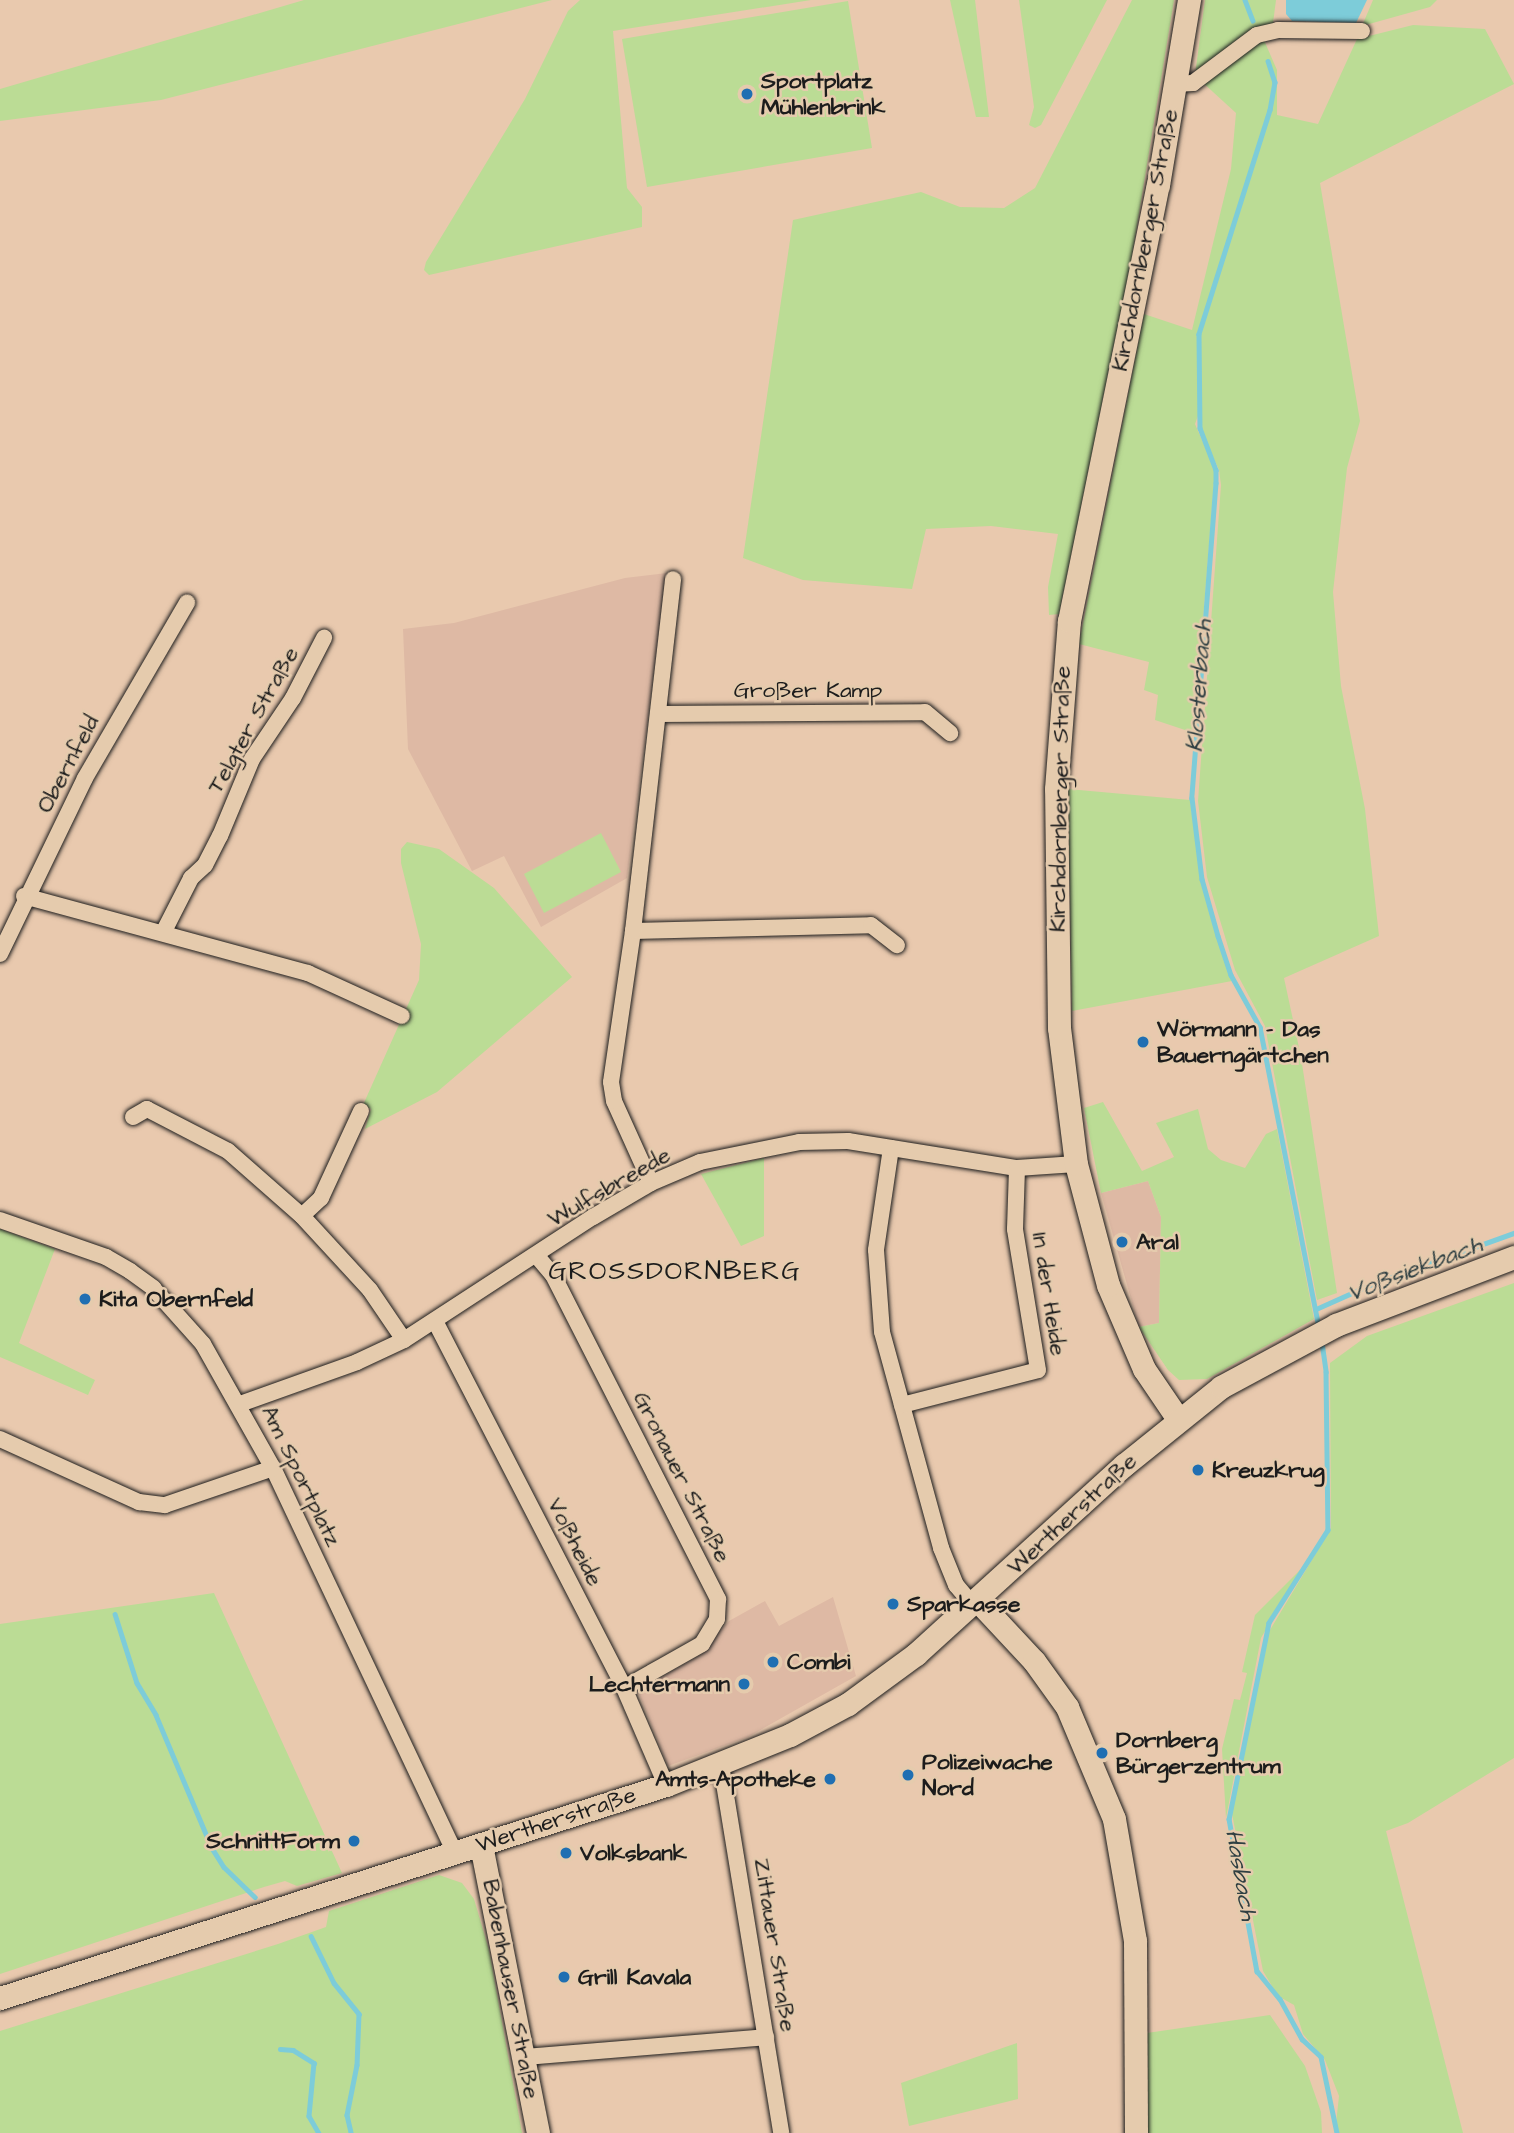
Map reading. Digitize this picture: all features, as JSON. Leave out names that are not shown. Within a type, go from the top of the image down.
[{"type":"street","name":"Kirchdornberger Straße","points":[[1178,1419],[1144,1369],[1108,1284],[1076,1164],[1059,1028],[1056,789],[1063,662],[1189,0]]},
{"type":"street","points":[[1175,84],[1193,83],[1257,35],[1278,30],[1362,31]]},
{"type":"street","points":[[652,1183],[614,1101],[611,1082],[633,932],[673,579]]},
{"type":"street","name":"Obernfeld","points":[[0,954],[24,897],[124,708],[187,603]]},
{"type":"street","name":"Telgter Straße","points":[[163,933],[191,878],[205,865],[220,836],[252,759],[293,698],[324,638]]},
{"type":"street","name":"Großer Kamp","points":[[658,713],[925,712],[950,733]]},
{"type":"street","points":[[24,897],[308,973],[402,1016]]},
{"type":"street","points":[[633,932],[871,925],[897,944]]},
{"type":"street","points":[[133,1117],[146,1109],[228,1151],[302,1216],[370,1290],[404,1340]]},
{"type":"street","points":[[302,1216],[321,1198],[361,1111]]},
{"type":"street","name":"Wulfsbreede","points":[[240,1404],[357,1362],[404,1340],[436,1323],[536,1255],[652,1183],[700,1162],[799,1142],[848,1142],[1017,1168],[1076,1164]]},
{"type":"street","points":[[891,1148],[876,1250],[882,1332],[951,1577],[1040,1669],[1068,1707],[1114,1819],[1136,1953],[1136,2133]]},
{"type":"street","name":"In der Heide","points":[[902,1405],[1038,1370],[1015,1229],[1017,1168]]},
{"type":"street","name":"Am Sportplatz","points":[[0,1220],[106,1257],[153,1288],[203,1344],[240,1404],[273,1468],[455,1853]]},
{"type":"street","name":"Gronauer Straße","points":[[536,1255],[558,1285],[718,1599],[717,1619],[702,1644],[624,1688]]},
{"type":"street","name":"Wertherstraße","points":[[0,1998],[666,1785],[721,1765],[848,1704],[975,1603],[1178,1419],[1221,1387],[1320,1333],[1514,1257]]},
{"type":"street","name":"Voßheide","points":[[436,1323],[624,1688],[666,1785]]},
{"type":"street","points":[[0,1439],[139,1502],[165,1505],[273,1468]]},
{"type":"street","name":"Zittauer Straße","points":[[721,1765],[781,2133]]},
{"type":"street","name":"Babenhauser Straße","points":[[481,1845],[538,2133]]},
{"type":"street","points":[[524,2057],[766,2037]]},
{"type":"shaded area","points":[[667,573],[627,878],[541,927],[504,856],[472,871],[408,749],[403,629],[454,623],[625,578]]},
{"type":"shaded area","points":[[1148,1181],[1161,1217],[1159,1323],[1139,1327],[1101,1193]]},
{"type":"shaded area","points":[[833,1597],[856,1676],[748,1737],[668,1766],[639,1694],[641,1689],[695,1658],[729,1621],[765,1601],[779,1626]]},
{"type":"green space","points":[[304,0],[552,0],[161,100],[0,121],[0,89]]},
{"type":"green space","points":[[580,0],[811,0],[613,31],[627,188],[642,207],[642,227],[429,275],[424,270],[426,262],[525,99],[568,11]]},
{"type":"green space","points":[[950,0],[975,0],[989,117],[976,117]]},
{"type":"green space","points":[[1019,0],[1107,0],[1041,125],[1035,128],[1029,125],[1034,107]]},
{"type":"green space","points":[[1132,0],[1174,0],[1132,256],[1059,614],[1049,615],[1048,587],[1058,534],[991,526],[926,529],[912,589],[803,580],[743,558],[793,220],[921,192],[960,207],[1004,208],[1035,188]]},
{"type":"green space","points":[[1205,0],[1276,0],[1273,23],[1195,75]]},
{"type":"green space","points":[[1373,0],[1437,0],[1430,7],[1362,26]]},
{"type":"green space","name":"Sportplatz Mühlenbrink","points":[[848,1],[872,148],[647,187],[622,39]]},
{"type":"green space","points":[[1413,25],[1485,29],[1514,84],[1320,183],[1360,421],[1347,468],[1333,592],[1341,686],[1365,809],[1379,936],[1284,978],[1301,1057],[1337,1293],[1317,1300],[1265,1026],[1235,970],[1207,877],[1198,801],[1221,485],[1219,470],[1199,426],[1201,414],[1199,332],[1199,413],[1195,424],[1215,470],[1194,733],[1155,720],[1158,695],[1144,690],[1149,662],[1079,644],[1144,314],[1192,330],[1231,169],[1236,113],[1201,81],[1263,38],[1277,70],[1277,115],[1318,124],[1357,39]]},
{"type":"green space","points":[[1068,789],[1190,800],[1201,879],[1232,981],[1072,1011]]},
{"type":"green space","points":[[601,833],[621,872],[544,913],[524,874]]},
{"type":"green space","points":[[407,842],[439,849],[494,888],[572,977],[437,1092],[365,1129],[371,1109],[363,1105],[419,980],[421,944],[401,863],[401,849]]},
{"type":"green space","points":[[1103,1102],[1142,1171],[1174,1157],[1156,1123],[1198,1109],[1208,1149],[1221,1160],[1245,1168],[1266,1134],[1277,1129],[1314,1319],[1207,1379],[1179,1380],[1168,1370],[1139,1327],[1159,1323],[1161,1217],[1148,1181],[1101,1193],[1084,1108]]},
{"type":"green space","points":[[764,1158],[764,1236],[741,1246],[701,1174]]},
{"type":"green space","points":[[0,1229],[55,1249],[19,1343],[95,1380],[88,1395],[0,1357]]},
{"type":"green space","points":[[1514,1283],[1514,1758],[1408,1823],[1386,1831],[1463,2133],[1335,2133],[1339,2096],[1325,2060],[1303,2034],[1294,2005],[1278,1996],[1263,1971],[1232,1814],[1267,1635],[1331,1528],[1330,1363],[1367,1336]]},
{"type":"green space","points":[[1301,1569],[1261,1638],[1226,1818],[1222,1749],[1234,1699],[1240,1700],[1247,1673],[1242,1672],[1255,1615]]},
{"type":"green space","points":[[214,1593],[342,1873],[297,1886],[285,1881],[264,1887],[0,1974],[0,1624]]},
{"type":"green space","points":[[439,1875],[462,1883],[474,1899],[489,1950],[522,2133],[0,2133],[0,2031],[326,1927],[329,1911]]},
{"type":"green space","points":[[1270,2015],[1305,2066],[1321,2112],[1322,2133],[1148,2133],[1147,2033]]},
{"type":"green space","points":[[1017,2043],[1018,2099],[909,2126],[901,2083]]},
{"type":"water","points":[[1286,0],[1367,0],[1356,23],[1292,21],[1286,14]]},
{"type":"waterway","name":"Klosterbach","points":[[1245,0],[1253,21]]},
{"type":"waterway","name":"Klosterbach","points":[[1268,61],[1275,82],[1270,110],[1199,334],[1200,428],[1216,470],[1216,483],[1192,798],[1202,879],[1218,936],[1231,975],[1260,1027],[1319,1327]]},
{"type":"waterway","name":"Voßsiekbach","points":[[1316,1309],[1372,1284],[1514,1233]]},
{"type":"waterway","name":"Hasbach","points":[[1322,1342],[1326,1372],[1328,1530],[1269,1623],[1229,1819],[1257,1971],[1280,1999],[1302,2039],[1321,2057],[1337,2133]]},
{"type":"waterway","points":[[115,1614],[137,1683],[156,1715],[212,1848],[224,1867],[255,1897]]},
{"type":"waterway","points":[[311,1936],[334,1983],[359,2014],[357,2065],[347,2115],[351,2133]]},
{"type":"waterway","points":[[280,2049],[293,2050],[314,2063],[309,2116],[319,2133]]},
{"type":"place","name":"Sportplatz Mühlenbrink","points":[[747,94]]},
{"type":"place","name":"Wörmann - Das Bauerngärtchen","points":[[1143,1042]]},
{"type":"place","name":"Aral","points":[[1122,1242]]},
{"type":"place","name":"Kita Obernfeld","points":[[85,1299]]},
{"type":"place","name":"Kreuzkrug","points":[[1198,1470]]},
{"type":"place","name":"Sparkasse","points":[[893,1604]]},
{"type":"place","name":"Combi","points":[[773,1662]]},
{"type":"place","name":"Lechtermann","points":[[744,1684]]},
{"type":"place","name":"Dornberg Bürgerzentrum","points":[[1102,1753]]},
{"type":"place","name":"Polizeiwache Nord","points":[[908,1775]]},
{"type":"place","name":"Amts-Apotheke","points":[[830,1779]]},
{"type":"place","name":"SchnittForm","points":[[354,1841]]},
{"type":"place","name":"Volksbank","points":[[566,1853]]},
{"type":"place","name":"Grill Kavala","points":[[564,1977]]},
{"type":"district","name":"GROSSDORNBERG","points":[[675,1272]]}]
